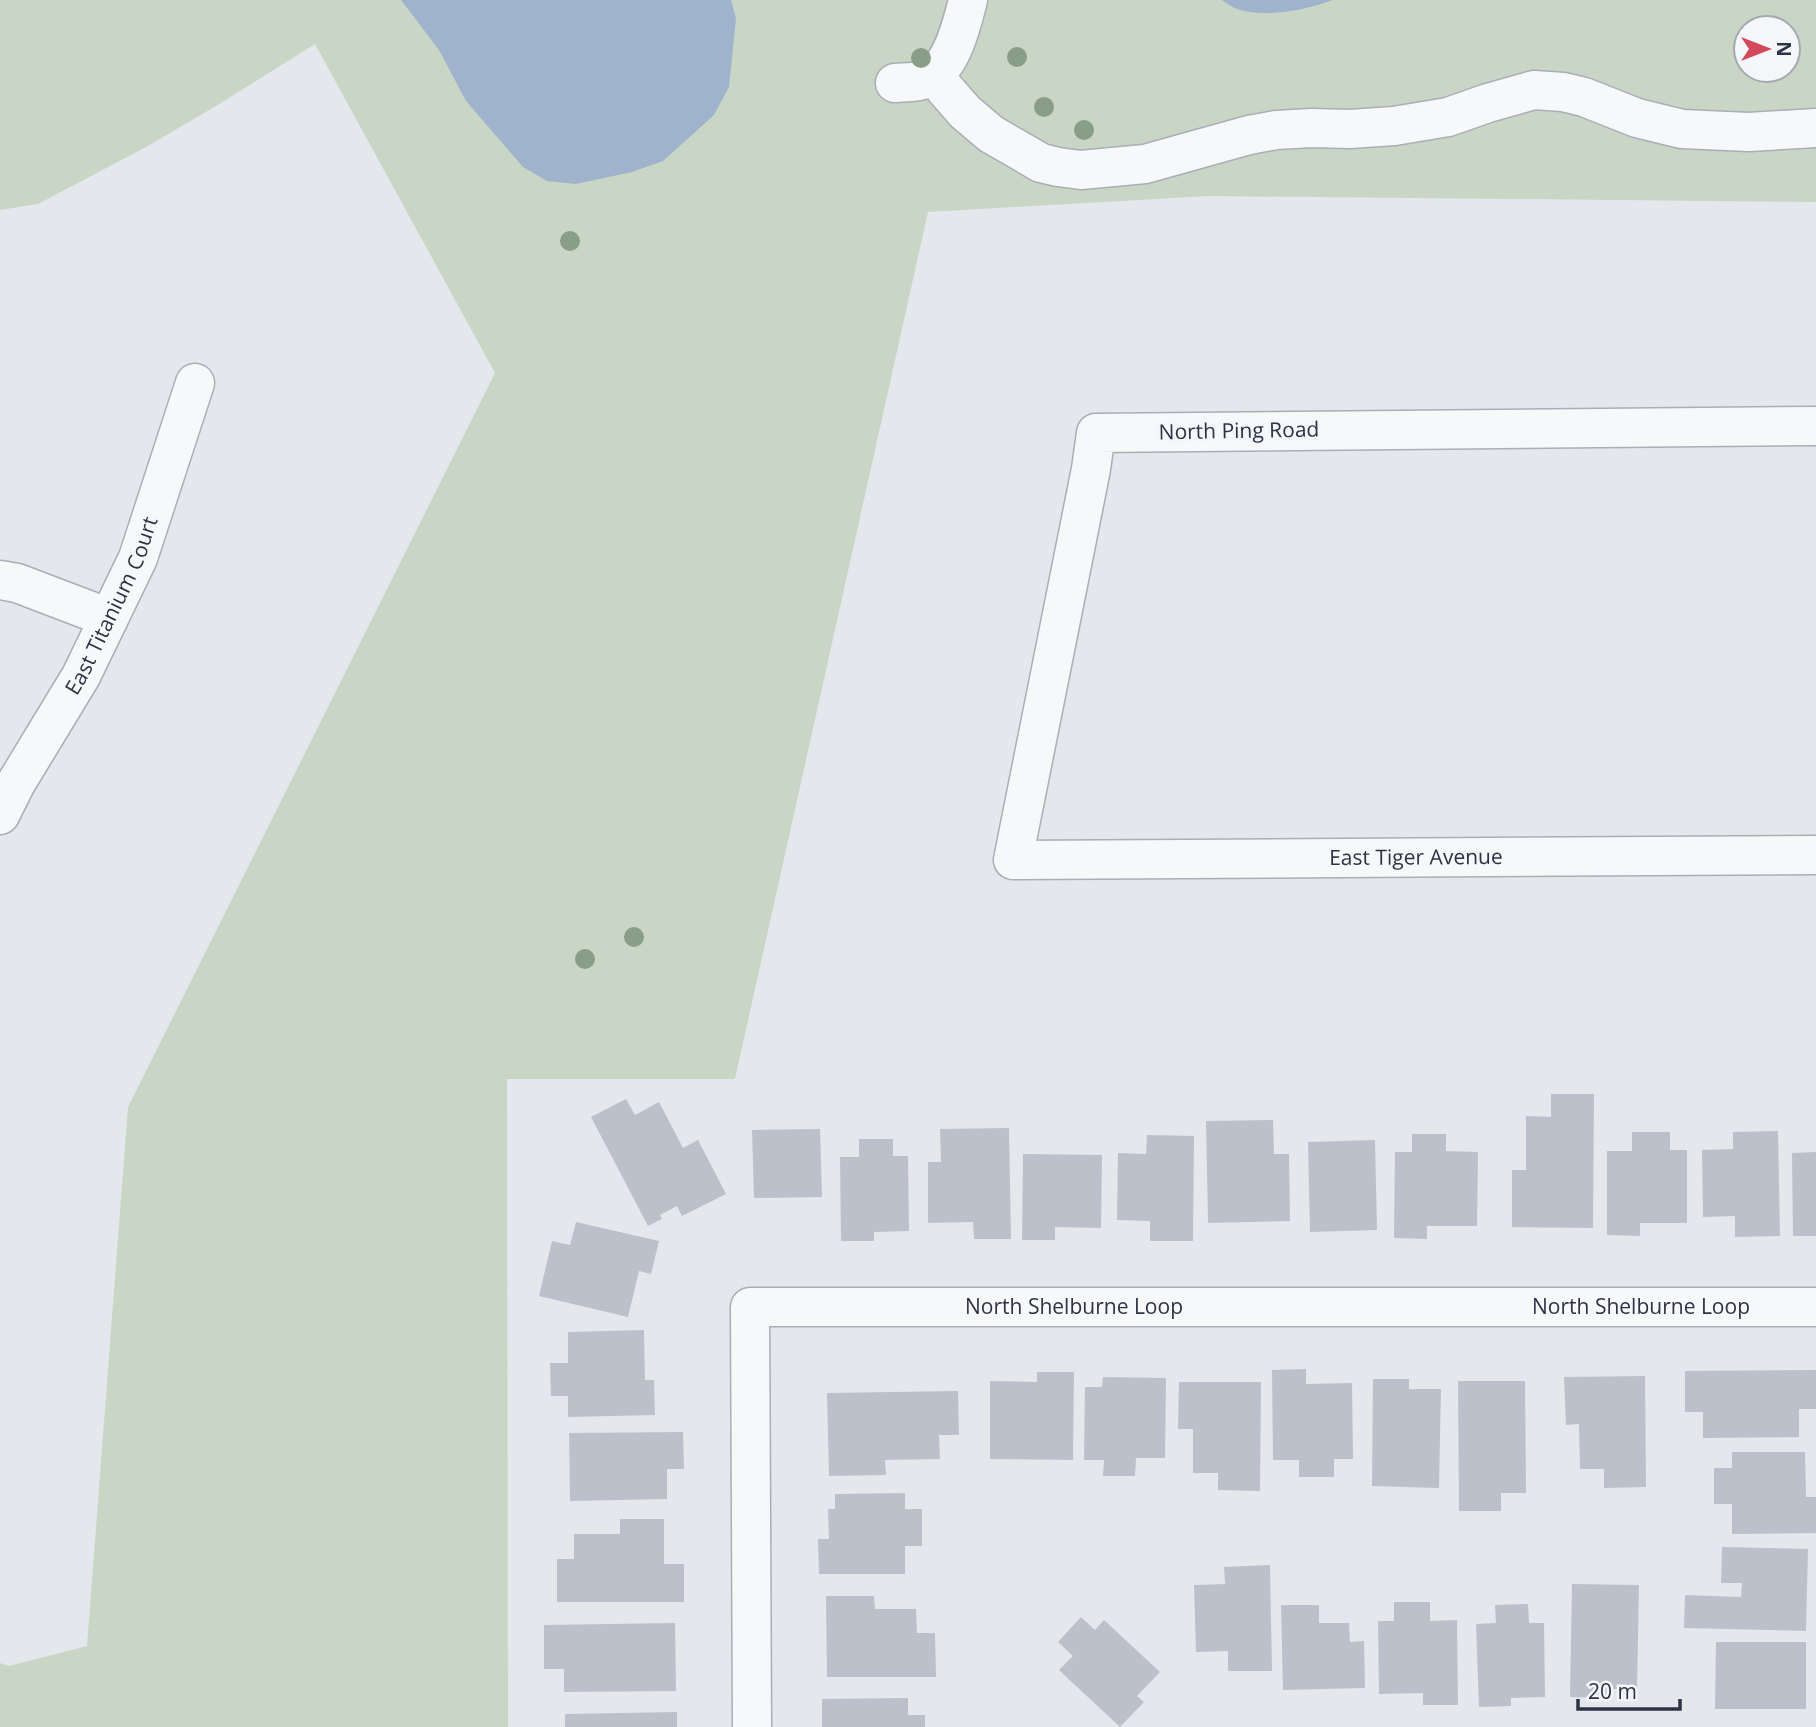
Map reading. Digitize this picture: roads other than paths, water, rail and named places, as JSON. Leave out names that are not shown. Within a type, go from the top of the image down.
[{"type":"street","points":[[895,83],[926,80],[943,65],[960,30],[968,0]]},
{"type":"street","points":[[935,74],[965,112],[991,134],[1041,163],[1080,170],[1145,164],[1276,130],[1394,126],[1448,117],[1534,90],[1584,97],[1637,118],[1682,129],[1749,132],[1816,128]]},
{"type":"street","name":"East Titanium Court","points":[[0,815],[16,783],[81,676],[138,558],[195,383]]},
{"type":"street","name":"North Ping Road","points":[[1013,860],[1096,433],[1816,426]]},
{"type":"street","points":[[0,580],[17,583],[109,618]]},
{"type":"street","name":"East Tiger Avenue","points":[[1013,860],[1816,855]]},
{"type":"street","name":"North Shelburne Loop","points":[[752,1727],[750,1307],[1816,1307]]},
{"type":"water","points":[[401,0],[731,0],[736,18],[729,87],[714,115],[663,161],[632,172],[576,184],[547,181],[523,167],[466,101],[439,50]]},
{"type":"water","points":[[1222,0],[1333,0],[1292,11],[1260,13],[1233,7]]}]
